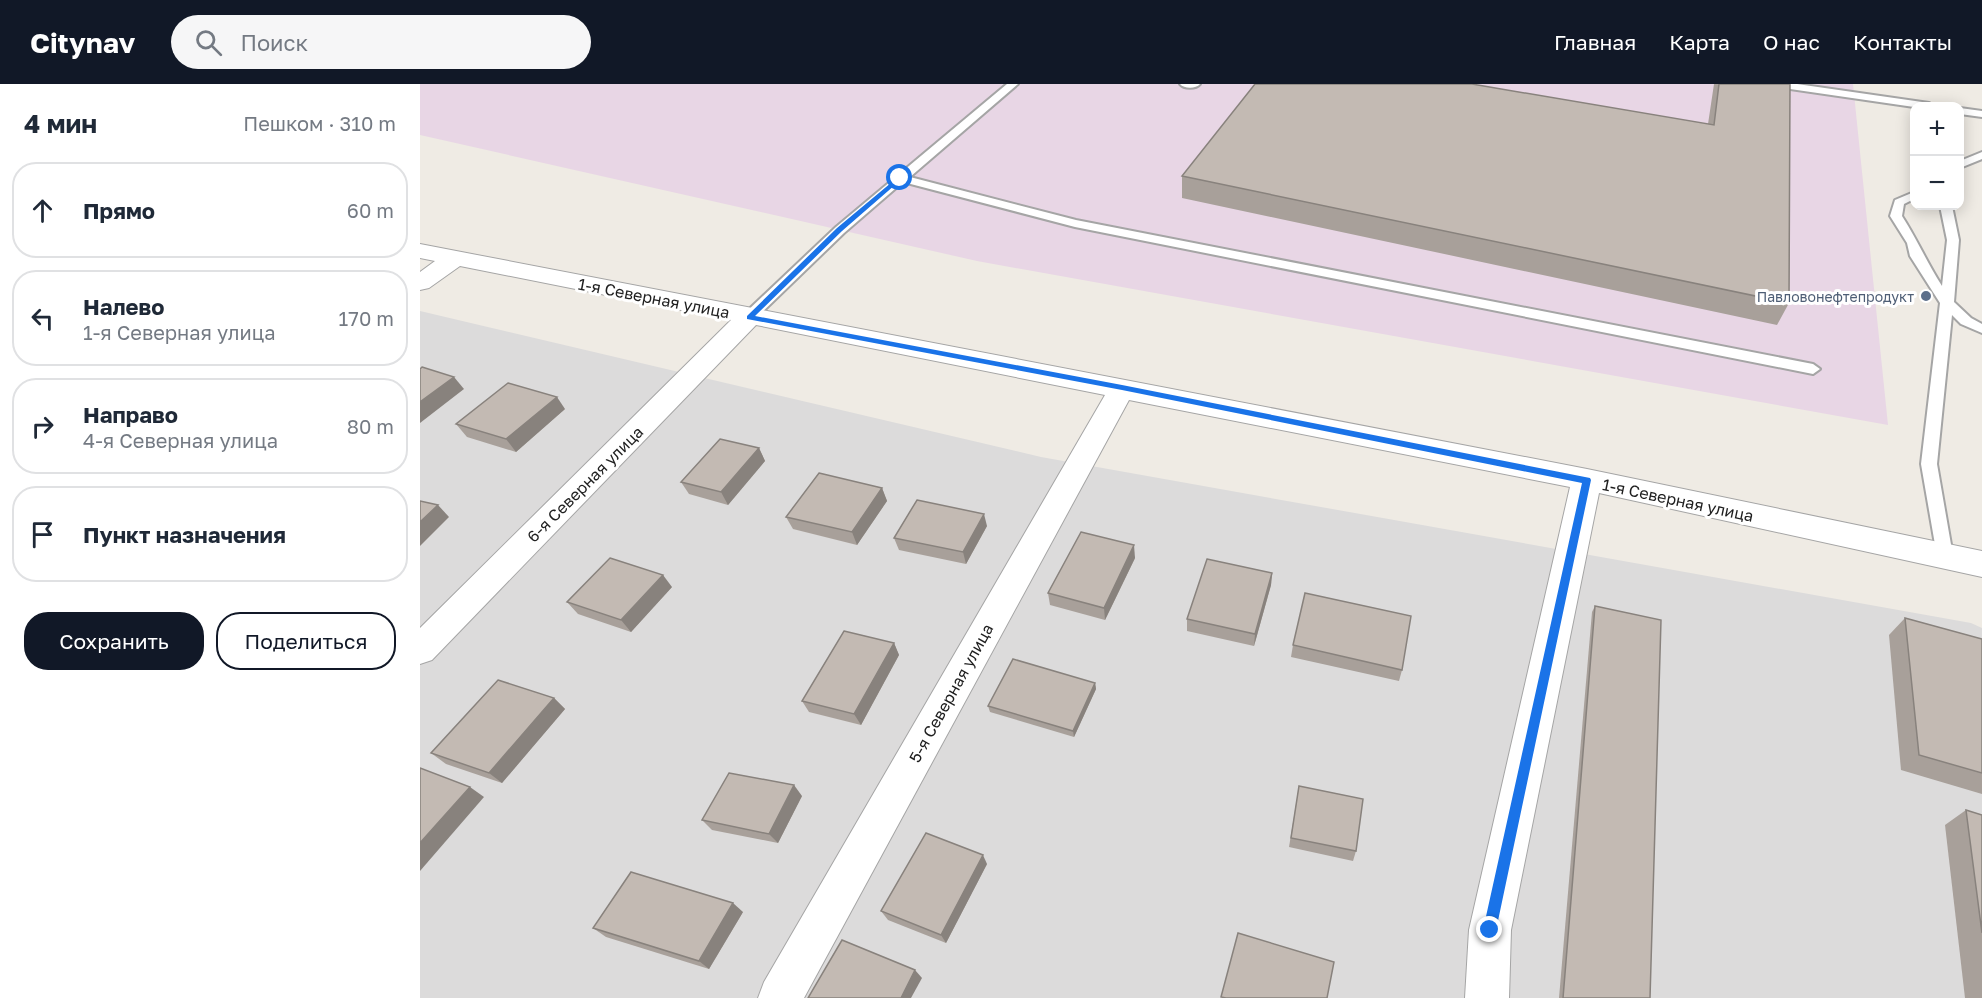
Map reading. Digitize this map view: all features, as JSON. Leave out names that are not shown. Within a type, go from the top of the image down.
[{"type":"street","name":"1-я Северная улица","points":[[420,251],[1587,480],[1982,564]]},
{"type":"street","points":[[420,283],[454,259]]},
{"type":"street","name":"6-я Северная улица","points":[[420,650],[749,317]]},
{"type":"street","name":"5-я Северная улица","points":[[780,998],[1122,388]]},
{"type":"street","points":[[1487,998],[1490,930],[1587,480]]},
{"type":"lane","points":[[749,317],[840,230],[1013,84]]},
{"type":"lane","points":[[1185,84],[1195,84]]},
{"type":"lane","points":[[1776,84],[1910,103]]},
{"type":"lane","points":[[1964,112],[1982,114]]},
{"type":"lane","points":[[1964,163],[1982,155]]},
{"type":"lane","points":[[900,178],[1075,223],[1813,369]]},
{"type":"lane","points":[[1910,197],[1899,202],[1896,216],[1913,243],[1916,256],[1947,303],[1966,321],[1982,329]]},
{"type":"lane","points":[[1945,556],[1929,464],[1953,240],[1947,210]]},
{"type":"shaded area","points":[[420,84],[1853,84],[1888,425],[977,261],[420,135]]},
{"type":"shaded area","points":[[420,311],[1041,457],[1971,623],[1982,628],[1982,998],[420,998]]},
{"type":"building","points":[[1255,84],[1472,84],[1714,125],[1719,84],[1790,84],[1789,303],[1182,176]]},
{"type":"building","points":[[422,367],[454,377],[420,402],[420,369]]},
{"type":"building","points":[[508,383],[557,397],[506,439],[456,424]]},
{"type":"building","points":[[720,439],[759,448],[721,492],[681,482]]},
{"type":"building","points":[[819,473],[882,488],[852,532],[786,517]]},
{"type":"building","points":[[917,500],[984,514],[963,552],[894,538]]},
{"type":"building","points":[[420,501],[438,505],[420,522]]},
{"type":"building","points":[[1081,532],[1134,545],[1104,608],[1048,593]]},
{"type":"building","points":[[610,558],[663,575],[621,620],[567,602]]},
{"type":"building","points":[[1207,559],[1272,573],[1255,634],[1187,619]]},
{"type":"building","points":[[1305,593],[1411,616],[1402,670],[1293,645]]},
{"type":"building","points":[[1595,606],[1661,620],[1650,998],[1563,998]]},
{"type":"building","points":[[1905,618],[1982,639],[1982,773],[1919,755]]},
{"type":"building","points":[[844,631],[894,643],[854,714],[802,701]]},
{"type":"building","points":[[1013,659],[1095,683],[1073,731],[988,706]]},
{"type":"building","points":[[498,680],[554,698],[489,773],[431,753]]},
{"type":"building","points":[[420,768],[470,787],[420,843]]},
{"type":"building","points":[[729,773],[794,785],[769,834],[702,820]]},
{"type":"building","points":[[1299,786],[1363,799],[1356,851],[1291,838]]},
{"type":"building","points":[[1966,810],[1982,815],[1982,933]]},
{"type":"building","points":[[926,833],[983,855],[941,935],[881,911]]},
{"type":"building","points":[[631,872],[733,903],[699,961],[593,928]]},
{"type":"building","points":[[1238,933],[1334,962],[1327,998],[1221,997]]},
{"type":"building","points":[[842,940],[915,970],[901,998],[808,998]]},
{"type":"place","name":"Павловонефтепродукт","points":[[1926,296]]},
{"type":"route","points":[[900,178],[840,230],[749,317],[1587,480],[1490,930]]}]
